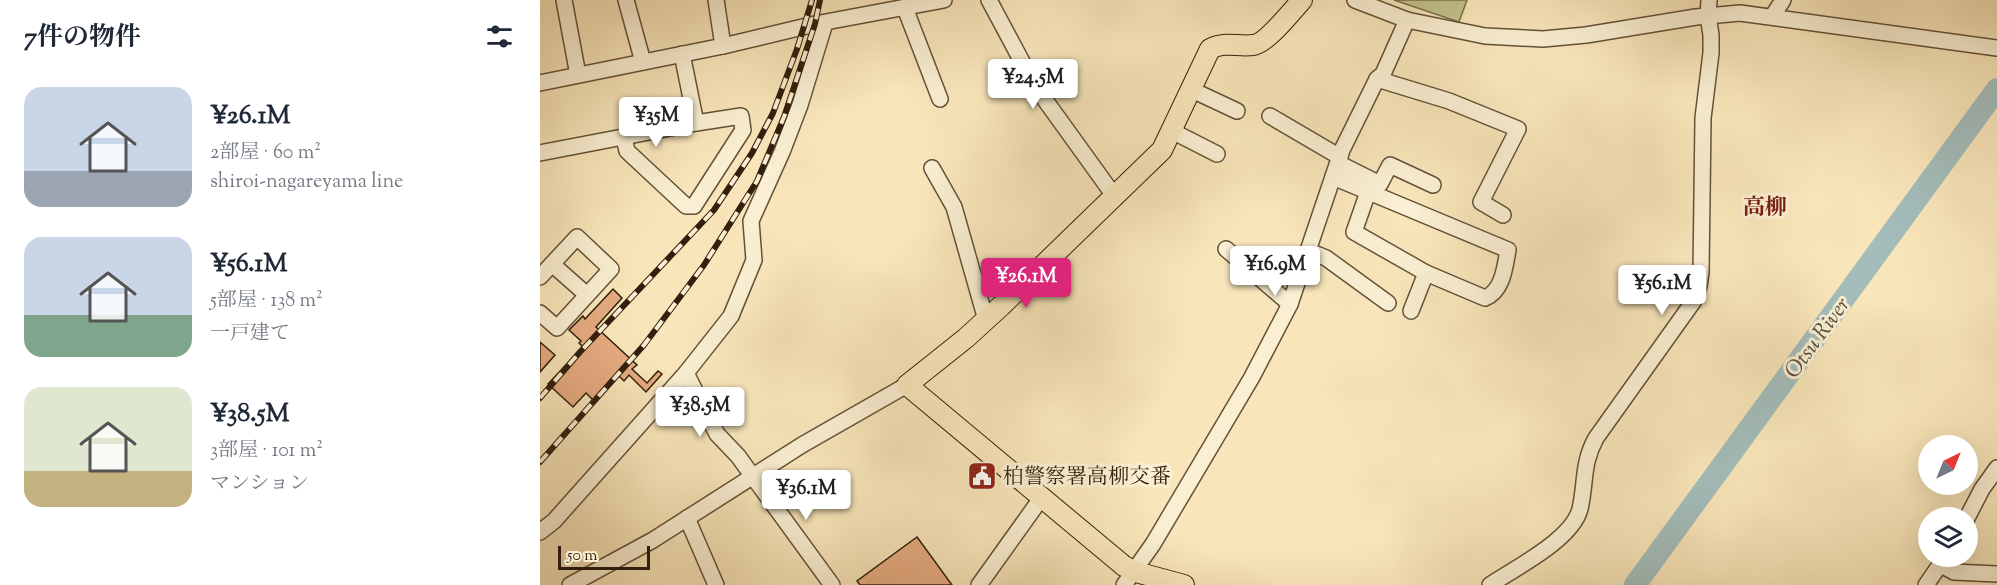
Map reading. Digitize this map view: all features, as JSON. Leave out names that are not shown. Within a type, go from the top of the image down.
[{"type":"main road","points":[[1184,585],[1130,578],[1124,566],[907,385],[986,320],[1162,150],[1210,49],[1220,44],[1255,45],[1266,38],[1302,0]]},
{"type":"street","points":[[564,0],[578,75]]},
{"type":"street","points":[[626,0],[643,62]]},
{"type":"street","points":[[716,0],[723,46]]},
{"type":"street","points":[[540,83],[944,0]]},
{"type":"street","points":[[989,0],[1035,86],[1114,197]]},
{"type":"street","points":[[1355,0],[1407,20],[1485,36],[1544,39],[1586,35],[1708,8],[1997,48]]},
{"type":"street","points":[[1772,17],[1783,0]]},
{"type":"street","points":[[905,8],[940,99]]},
{"type":"street","points":[[1490,585],[1552,544],[1573,523],[1579,511],[1587,453],[1693,302],[1701,272],[1703,118],[1711,44],[1708,8]]},
{"type":"street","points":[[1130,578],[1246,386],[1290,304],[1337,165],[1377,79],[1383,74],[1407,20]]},
{"type":"street","points":[[540,532],[554,521],[686,373],[731,316],[754,260],[751,221],[789,134],[814,63],[825,23]]},
{"type":"street","points":[[682,54],[696,123]]},
{"type":"street","points":[[1377,79],[1449,101],[1518,129],[1482,202],[1503,215]]},
{"type":"street","points":[[1190,89],[1237,111]]},
{"type":"street","points":[[1270,116],[1337,165],[1368,192],[1508,250],[1502,278],[1492,295],[1485,298],[1426,273],[1354,232],[1368,192]]},
{"type":"street","points":[[540,153],[696,123],[741,117],[742,130],[694,206],[686,206],[627,151],[624,138]]},
{"type":"street","points":[[1172,131],[1217,154]]},
{"type":"street","points":[[1337,165],[1380,184],[1390,165],[1433,185]]},
{"type":"street","points":[[932,168],[954,207],[986,320]]},
{"type":"street","points":[[540,277],[577,237],[611,269],[557,328],[540,313]]},
{"type":"street","points":[[1226,249],[1290,304]]},
{"type":"street","points":[[1309,251],[1326,258],[1388,303]]},
{"type":"street","points":[[552,264],[587,296]]},
{"type":"street","points":[[1411,311],[1426,273]]},
{"type":"street","points":[[686,373],[717,434],[754,477],[832,585]]},
{"type":"street","points":[[570,585],[687,518],[802,445],[907,385]]},
{"type":"street","points":[[1972,507],[1997,468]]},
{"type":"street","points":[[979,585],[1042,497]]},
{"type":"street","points":[[687,518],[716,585]]},
{"type":"street","points":[[1926,585],[1939,567]]},
{"type":"street","points":[[1949,567],[1954,572],[1997,574]]},
{"type":"green space","points":[[1394,0],[1467,0],[1459,22]]},
{"type":"building","points":[[613,289],[622,298],[596,327],[637,365],[632,369],[647,383],[658,371],[662,374],[646,392],[629,375],[624,381],[619,376],[595,402],[586,393],[573,407],[548,384],[583,347],[579,343],[581,341],[569,330],[583,316],[585,319]]},
{"type":"building","points":[[540,342],[555,355],[540,372]]},
{"type":"building","points":[[917,537],[952,585],[860,585],[857,581]]},
{"type":"waterway","name":"Otsu River","points":[[1635,585],[1997,89]]},
{"type":"railway","points":[[540,398],[580,352],[714,210],[752,153],[773,113],[797,49],[812,0]]},
{"type":"railway","points":[[540,462],[644,345],[704,265],[757,181],[784,117],[815,24],[820,0]]},
{"type":"place","name":"柏警察署高柳交番","points":[[982,476]]},
{"type":"district","name":"高柳","points":[[1765,206]]}]
